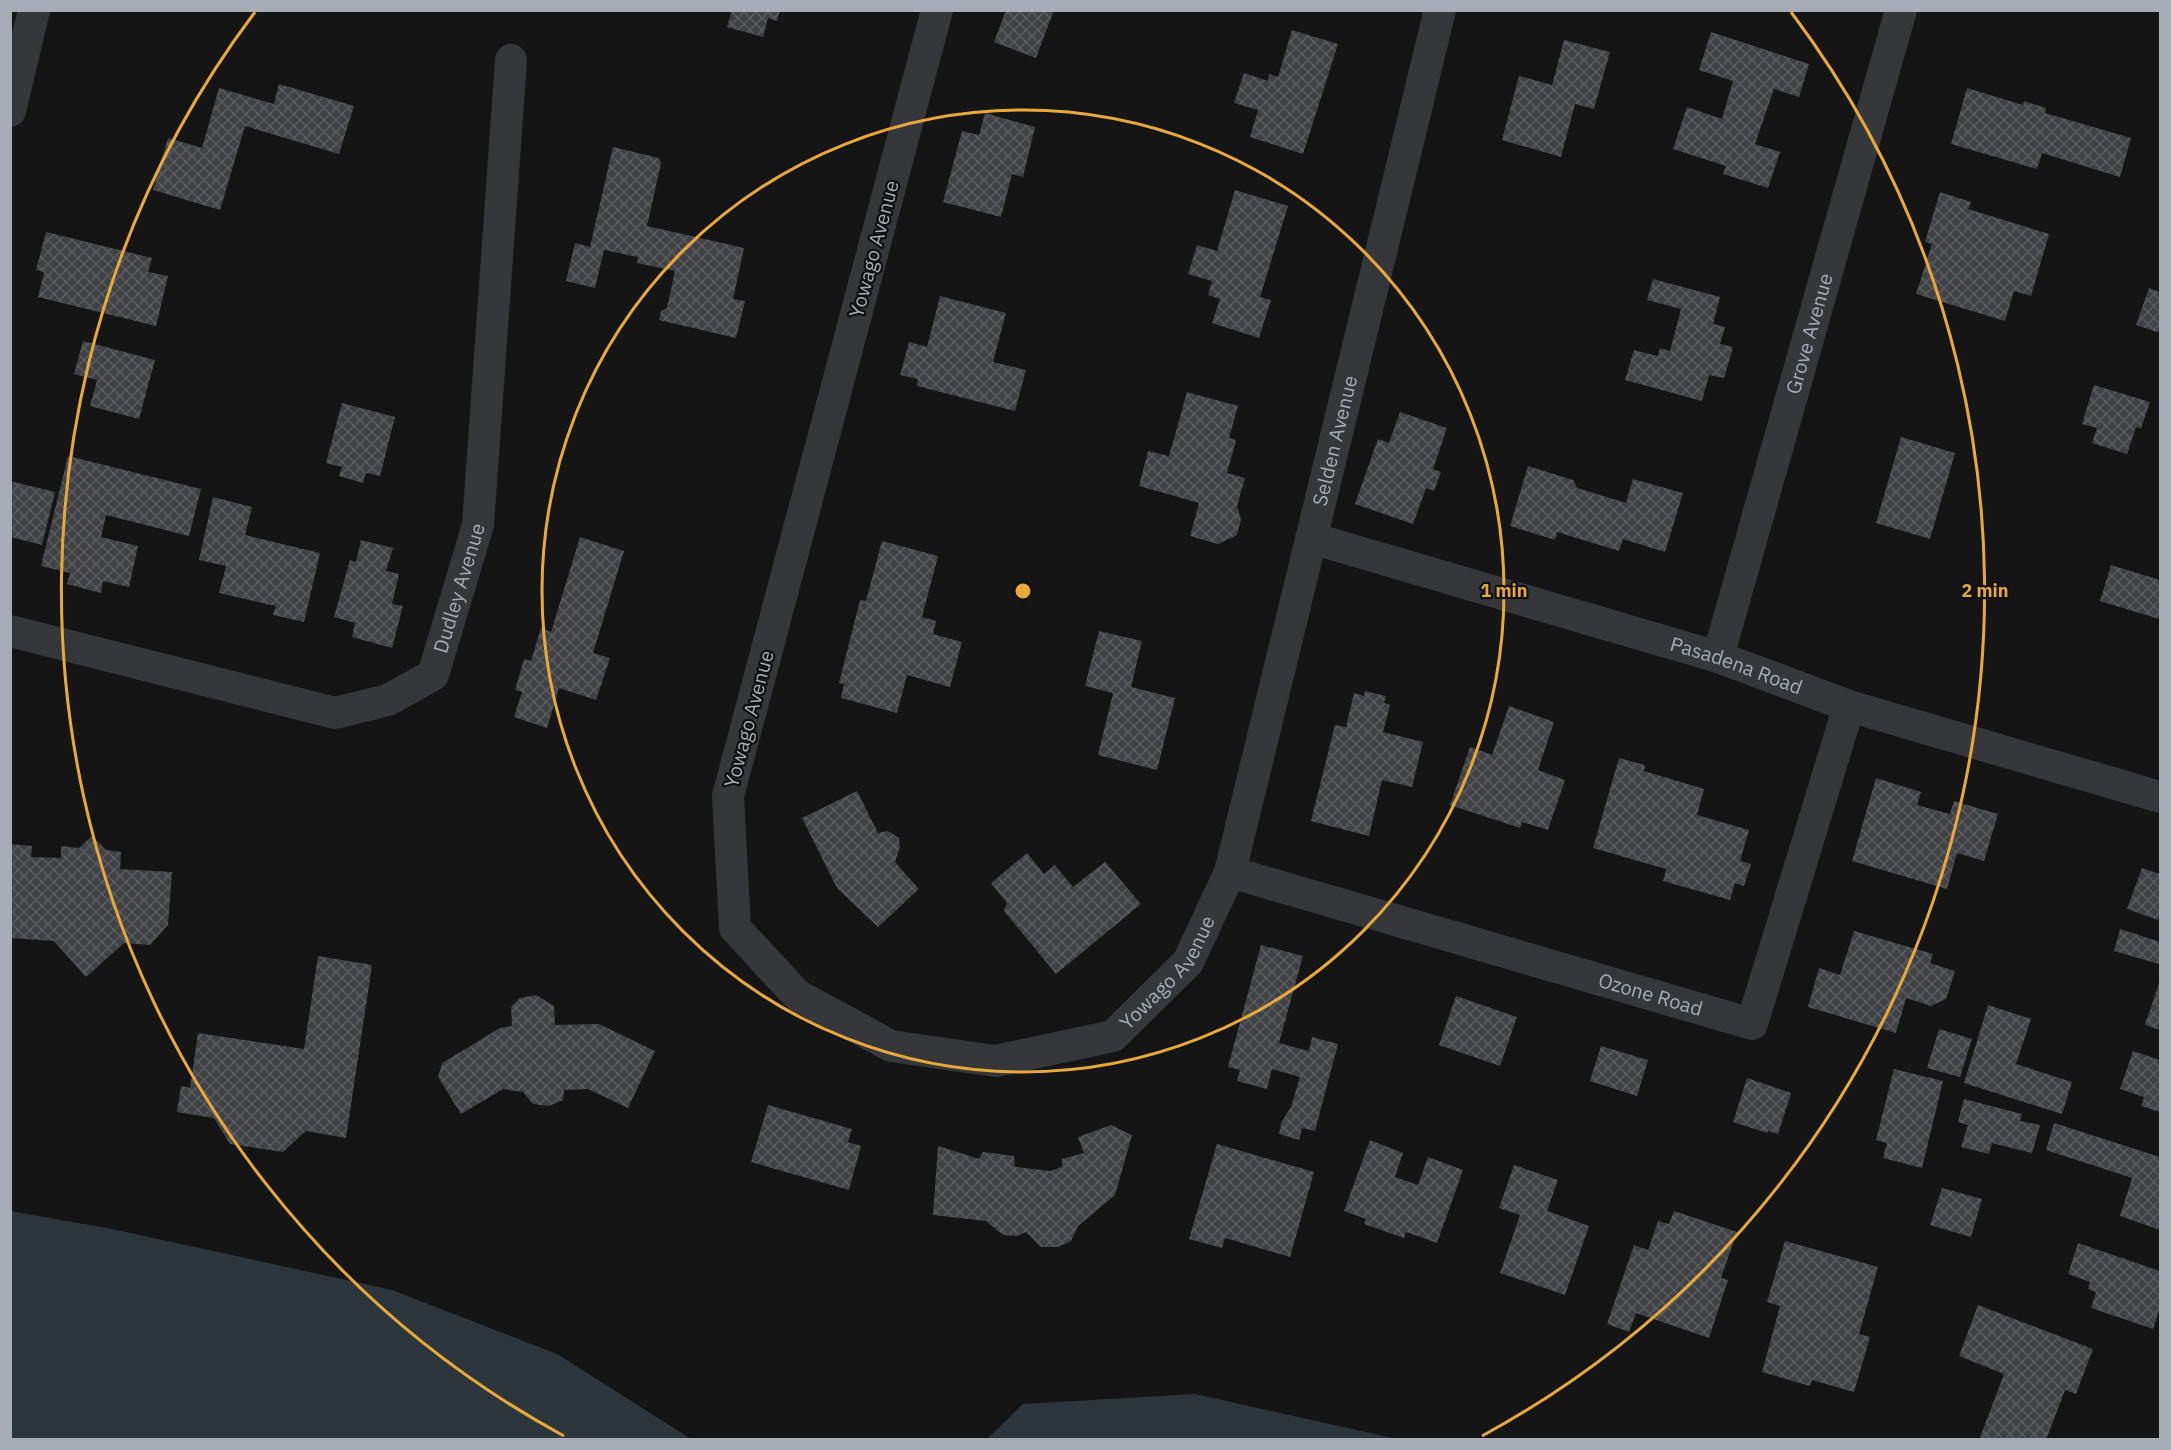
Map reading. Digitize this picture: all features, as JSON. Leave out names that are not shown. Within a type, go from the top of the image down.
[{"type":"street","points":[[10,111],[34,10]]},
{"type":"street","name":"Yowago Avenue","points":[[937,10],[728,796],[735,928],[797,995],[891,1046],[995,1061],[1113,1036],[1188,962],[1230,872]]},
{"type":"street","name":"Selden Avenue","points":[[1230,872],[1440,10]]},
{"type":"street","name":"Grove Avenue","points":[[1718,657],[1900,10]]},
{"type":"street","name":"Dudley Avenue","points":[[10,631],[335,713],[388,700],[434,675],[478,525],[511,60]]},
{"type":"street","name":"Pasadena Road","points":[[1311,538],[1718,657],[1849,706],[2160,797]]},
{"type":"street","name":"Ozone Road","points":[[1230,872],[1752,1024],[1849,706]]},
{"type":"shaded area","points":[[10,1211],[112,1229],[392,1290],[557,1354],[691,1439],[11,1439]]},
{"type":"shaded area","points":[[1195,1394],[1397,1439],[987,1439],[1023,1404]]},
{"type":"building","points":[[732,10],[780,10],[777,21],[768,18],[763,37],[727,27]]},
{"type":"building","points":[[1006,10],[1054,10],[1036,58],[994,42]]},
{"type":"building","points":[[1292,30],[1338,44],[1303,154],[1250,137],[1258,110],[1234,103],[1244,73],[1268,81],[1269,74],[1278,77]]},
{"type":"building","points":[[1711,32],[1809,64],[1799,97],[1774,89],[1755,144],[1780,152],[1768,188],[1723,174],[1726,166],[1673,149],[1687,107],[1722,119],[1733,81],[1699,70]]},
{"type":"building","points":[[1564,40],[1610,52],[1594,109],[1575,104],[1561,157],[1502,140],[1519,76],[1552,85]]},
{"type":"building","points":[[279,84],[354,106],[339,154],[245,126],[220,210],[153,190],[168,138],[202,148],[219,88],[274,104]]},
{"type":"building","points":[[1967,88],[2023,105],[2024,101],[2046,108],[2045,113],[2131,138],[2120,177],[2042,153],[2037,169],[1951,144]]},
{"type":"building","points":[[985,113],[1035,127],[1023,177],[1012,174],[1001,217],[943,202],[962,131],[979,135]]},
{"type":"building","points":[[613,147],[659,158],[661,163],[647,226],[744,248],[733,299],[745,301],[736,338],[659,320],[661,311],[667,308],[675,271],[637,263],[638,257],[604,250],[595,288],[566,281],[575,243],[590,247]]},
{"type":"building","points":[[1235,190],[1288,206],[1260,297],[1271,300],[1259,338],[1212,323],[1220,299],[1208,295],[1212,281],[1188,274],[1197,245],[1217,251]]},
{"type":"building","points":[[1940,192],[1971,202],[1968,209],[2049,234],[2031,296],[2014,291],[2005,321],[1916,294],[1932,244],[1925,242]]},
{"type":"building","points":[[46,232],[152,258],[148,272],[168,276],[156,326],[38,297],[44,272],[36,270]]},
{"type":"building","points":[[1653,279],[1720,297],[1713,324],[1725,327],[1720,344],[1733,347],[1724,378],[1709,375],[1702,401],[1625,380],[1634,350],[1658,356],[1660,348],[1670,351],[1681,309],[1647,300]]},
{"type":"building","points":[[2149,288],[2160,292],[2160,333],[2136,325]]},
{"type":"building","points":[[940,296],[1006,313],[993,362],[1026,370],[1015,411],[917,386],[918,379],[900,375],[909,342],[927,347]]},
{"type":"building","points":[[83,341],[155,360],[139,419],[90,406],[97,380],[74,374]]},
{"type":"building","points":[[2094,385],[2150,402],[2141,428],[2136,427],[2127,454],[2092,443],[2097,428],[2082,424]]},
{"type":"building","points":[[1187,392],[1238,406],[1229,438],[1236,440],[1227,473],[1245,478],[1237,506],[1241,519],[1237,535],[1218,544],[1190,536],[1199,503],[1139,486],[1148,451],[1169,456]]},
{"type":"building","points":[[342,403],[395,417],[380,476],[366,473],[363,483],[339,476],[342,467],[326,463]]},
{"type":"building","points":[[1400,412],[1447,428],[1433,469],[1441,472],[1434,491],[1426,488],[1413,524],[1355,504],[1378,439],[1389,443]]},
{"type":"building","points":[[1901,437],[1955,453],[1930,539],[1876,523]]},
{"type":"building","points":[[68,456],[201,489],[189,536],[106,515],[101,537],[138,546],[129,587],[103,581],[101,593],[67,584],[70,573],[41,566]]},
{"type":"building","points":[[1528,466],[1573,480],[1577,488],[1626,503],[1633,479],[1683,493],[1665,552],[1623,539],[1619,551],[1557,532],[1555,540],[1510,526]]},
{"type":"building","points":[[10,481],[55,492],[42,545],[10,537]]},
{"type":"building","points":[[213,497],[252,507],[245,535],[320,553],[304,622],[273,615],[276,606],[219,593],[226,566],[199,560]]},
{"type":"building","points":[[580,537],[624,551],[593,653],[610,658],[596,700],[559,688],[547,728],[514,717],[522,692],[515,690],[524,659],[531,661],[541,628],[551,632]]},
{"type":"building","points":[[361,540],[393,548],[386,571],[399,574],[392,604],[403,606],[392,648],[352,637],[355,623],[334,617],[350,560],[356,562]]},
{"type":"building","points":[[882,541],[938,556],[922,617],[936,621],[933,634],[962,642],[950,687],[907,675],[897,713],[841,698],[844,684],[839,683],[860,600],[866,601]]},
{"type":"building","points":[[2111,565],[2160,580],[2159,619],[2100,601]]},
{"type":"building","points":[[1099,631],[1142,641],[1131,687],[1175,698],[1157,770],[1098,755],[1113,693],[1085,686]]},
{"type":"building","points":[[1365,691],[1386,696],[1384,703],[1390,705],[1383,732],[1423,742],[1412,787],[1382,780],[1369,836],[1311,821],[1335,725],[1346,727],[1354,693],[1364,696]]},
{"type":"building","points":[[1509,706],[1554,722],[1538,770],[1565,780],[1548,830],[1522,822],[1520,828],[1450,805],[1470,747],[1492,755]]},
{"type":"building","points":[[1619,758],[1645,765],[1644,771],[1704,789],[1697,815],[1749,830],[1740,861],[1751,864],[1744,886],[1735,883],[1730,900],[1663,881],[1666,869],[1593,848]]},
{"type":"building","points":[[1876,778],[1921,792],[1917,805],[1950,814],[1954,801],[1998,814],[1984,861],[1957,853],[1947,889],[1852,861]]},
{"type":"building","points":[[857,791],[878,833],[888,831],[899,838],[900,847],[895,862],[919,889],[878,927],[837,888],[802,818]]},
{"type":"building","points":[[92,836],[106,850],[121,852],[120,869],[172,872],[168,925],[150,945],[124,943],[86,977],[54,941],[10,938],[10,844],[32,846],[31,857],[61,858],[61,846],[79,848]]},
{"type":"building","points":[[1027,853],[1044,874],[1055,865],[1073,887],[1105,862],[1141,904],[1056,974],[1004,911],[1007,903],[991,883]]},
{"type":"building","points":[[2142,868],[2160,874],[2158,920],[2127,909]]},
{"type":"building","points":[[2120,929],[2160,942],[2159,964],[2114,951]]},
{"type":"building","points":[[1854,931],[1933,954],[1930,963],[1955,971],[1946,999],[1931,1006],[1906,998],[1896,1033],[1808,1007],[1819,968],[1840,975]]},
{"type":"building","points":[[1261,945],[1303,956],[1279,1043],[1309,1051],[1312,1037],[1338,1044],[1315,1131],[1302,1128],[1299,1140],[1279,1134],[1282,1121],[1291,1107],[1300,1077],[1272,1069],[1267,1089],[1237,1081],[1240,1070],[1228,1067]]},
{"type":"building","points":[[318,956],[372,965],[346,1138],[306,1131],[283,1152],[230,1144],[214,1118],[177,1112],[181,1086],[190,1088],[198,1033],[304,1049]]},
{"type":"building","points":[[2160,983],[2160,1030],[2145,1025]]},
{"type":"building","points":[[536,995],[554,1006],[555,1025],[599,1024],[655,1051],[628,1108],[588,1089],[564,1090],[563,1100],[549,1106],[533,1104],[523,1092],[503,1089],[461,1114],[438,1077],[442,1063],[500,1028],[512,1026],[511,1007],[520,998]]},
{"type":"building","points":[[1456,996],[1517,1017],[1500,1066],[1439,1045]]},
{"type":"building","points":[[1988,1005],[2031,1019],[2016,1064],[2072,1082],[2062,1114],[1964,1083]]},
{"type":"building","points":[[1939,1029],[1972,1039],[1960,1077],[1927,1068]]},
{"type":"building","points":[[1601,1046],[1648,1060],[1637,1096],[1590,1081]]},
{"type":"building","points":[[2133,1051],[2160,1060],[2160,1112],[2141,1106],[2144,1097],[2120,1089]]},
{"type":"building","points":[[1894,1069],[1943,1081],[1922,1168],[1883,1158],[1887,1143],[1876,1140]]},
{"type":"building","points":[[1747,1078],[1791,1093],[1778,1134],[1768,1131],[1767,1133],[1733,1122]]},
{"type":"building","points":[[1964,1099],[2022,1114],[2020,1121],[2040,1125],[2032,1153],[1992,1143],[1989,1154],[1961,1147],[1968,1125],[1958,1122]]},
{"type":"building","points":[[768,1105],[852,1129],[848,1142],[861,1146],[849,1190],[751,1162]]},
{"type":"building","points":[[2054,1123],[2160,1157],[2160,1230],[2120,1216],[2132,1178],[2046,1150]]},
{"type":"building","points":[[1111,1125],[1132,1135],[1115,1195],[1078,1226],[1071,1241],[1058,1247],[1041,1247],[1026,1232],[1017,1236],[1003,1235],[986,1221],[933,1215],[938,1146],[979,1159],[983,1152],[1014,1156],[1015,1167],[1050,1171],[1062,1167],[1062,1159],[1084,1153],[1078,1137]]},
{"type":"building","points":[[1370,1140],[1403,1153],[1395,1177],[1418,1185],[1428,1157],[1463,1170],[1437,1243],[1406,1232],[1404,1238],[1364,1224],[1366,1219],[1344,1211]]},
{"type":"building","points":[[1217,1144],[1314,1172],[1290,1257],[1225,1238],[1222,1248],[1189,1239]]},
{"type":"building","points":[[1514,1165],[1558,1180],[1547,1211],[1589,1226],[1565,1295],[1500,1273],[1520,1215],[1499,1208]]},
{"type":"building","points":[[1942,1188],[1982,1199],[1971,1237],[1930,1225]]},
{"type":"building","points":[[1674,1211],[1737,1232],[1721,1278],[1728,1280],[1709,1338],[1636,1313],[1629,1332],[1607,1324],[1634,1245],[1648,1250],[1658,1221],[1669,1224]]},
{"type":"building","points":[[1785,1241],[1878,1267],[1859,1334],[1870,1337],[1854,1392],[1812,1380],[1810,1386],[1762,1372],[1780,1306],[1767,1302]]},
{"type":"building","points":[[2078,1243],[2160,1271],[2160,1308],[2153,1329],[2091,1308],[2096,1292],[2088,1289],[2090,1282],[2068,1274]]},
{"type":"building","points":[[1978,1305],[2093,1349],[2076,1394],[2065,1390],[2046,1440],[1979,1440],[2004,1374],[1959,1356]]}]
